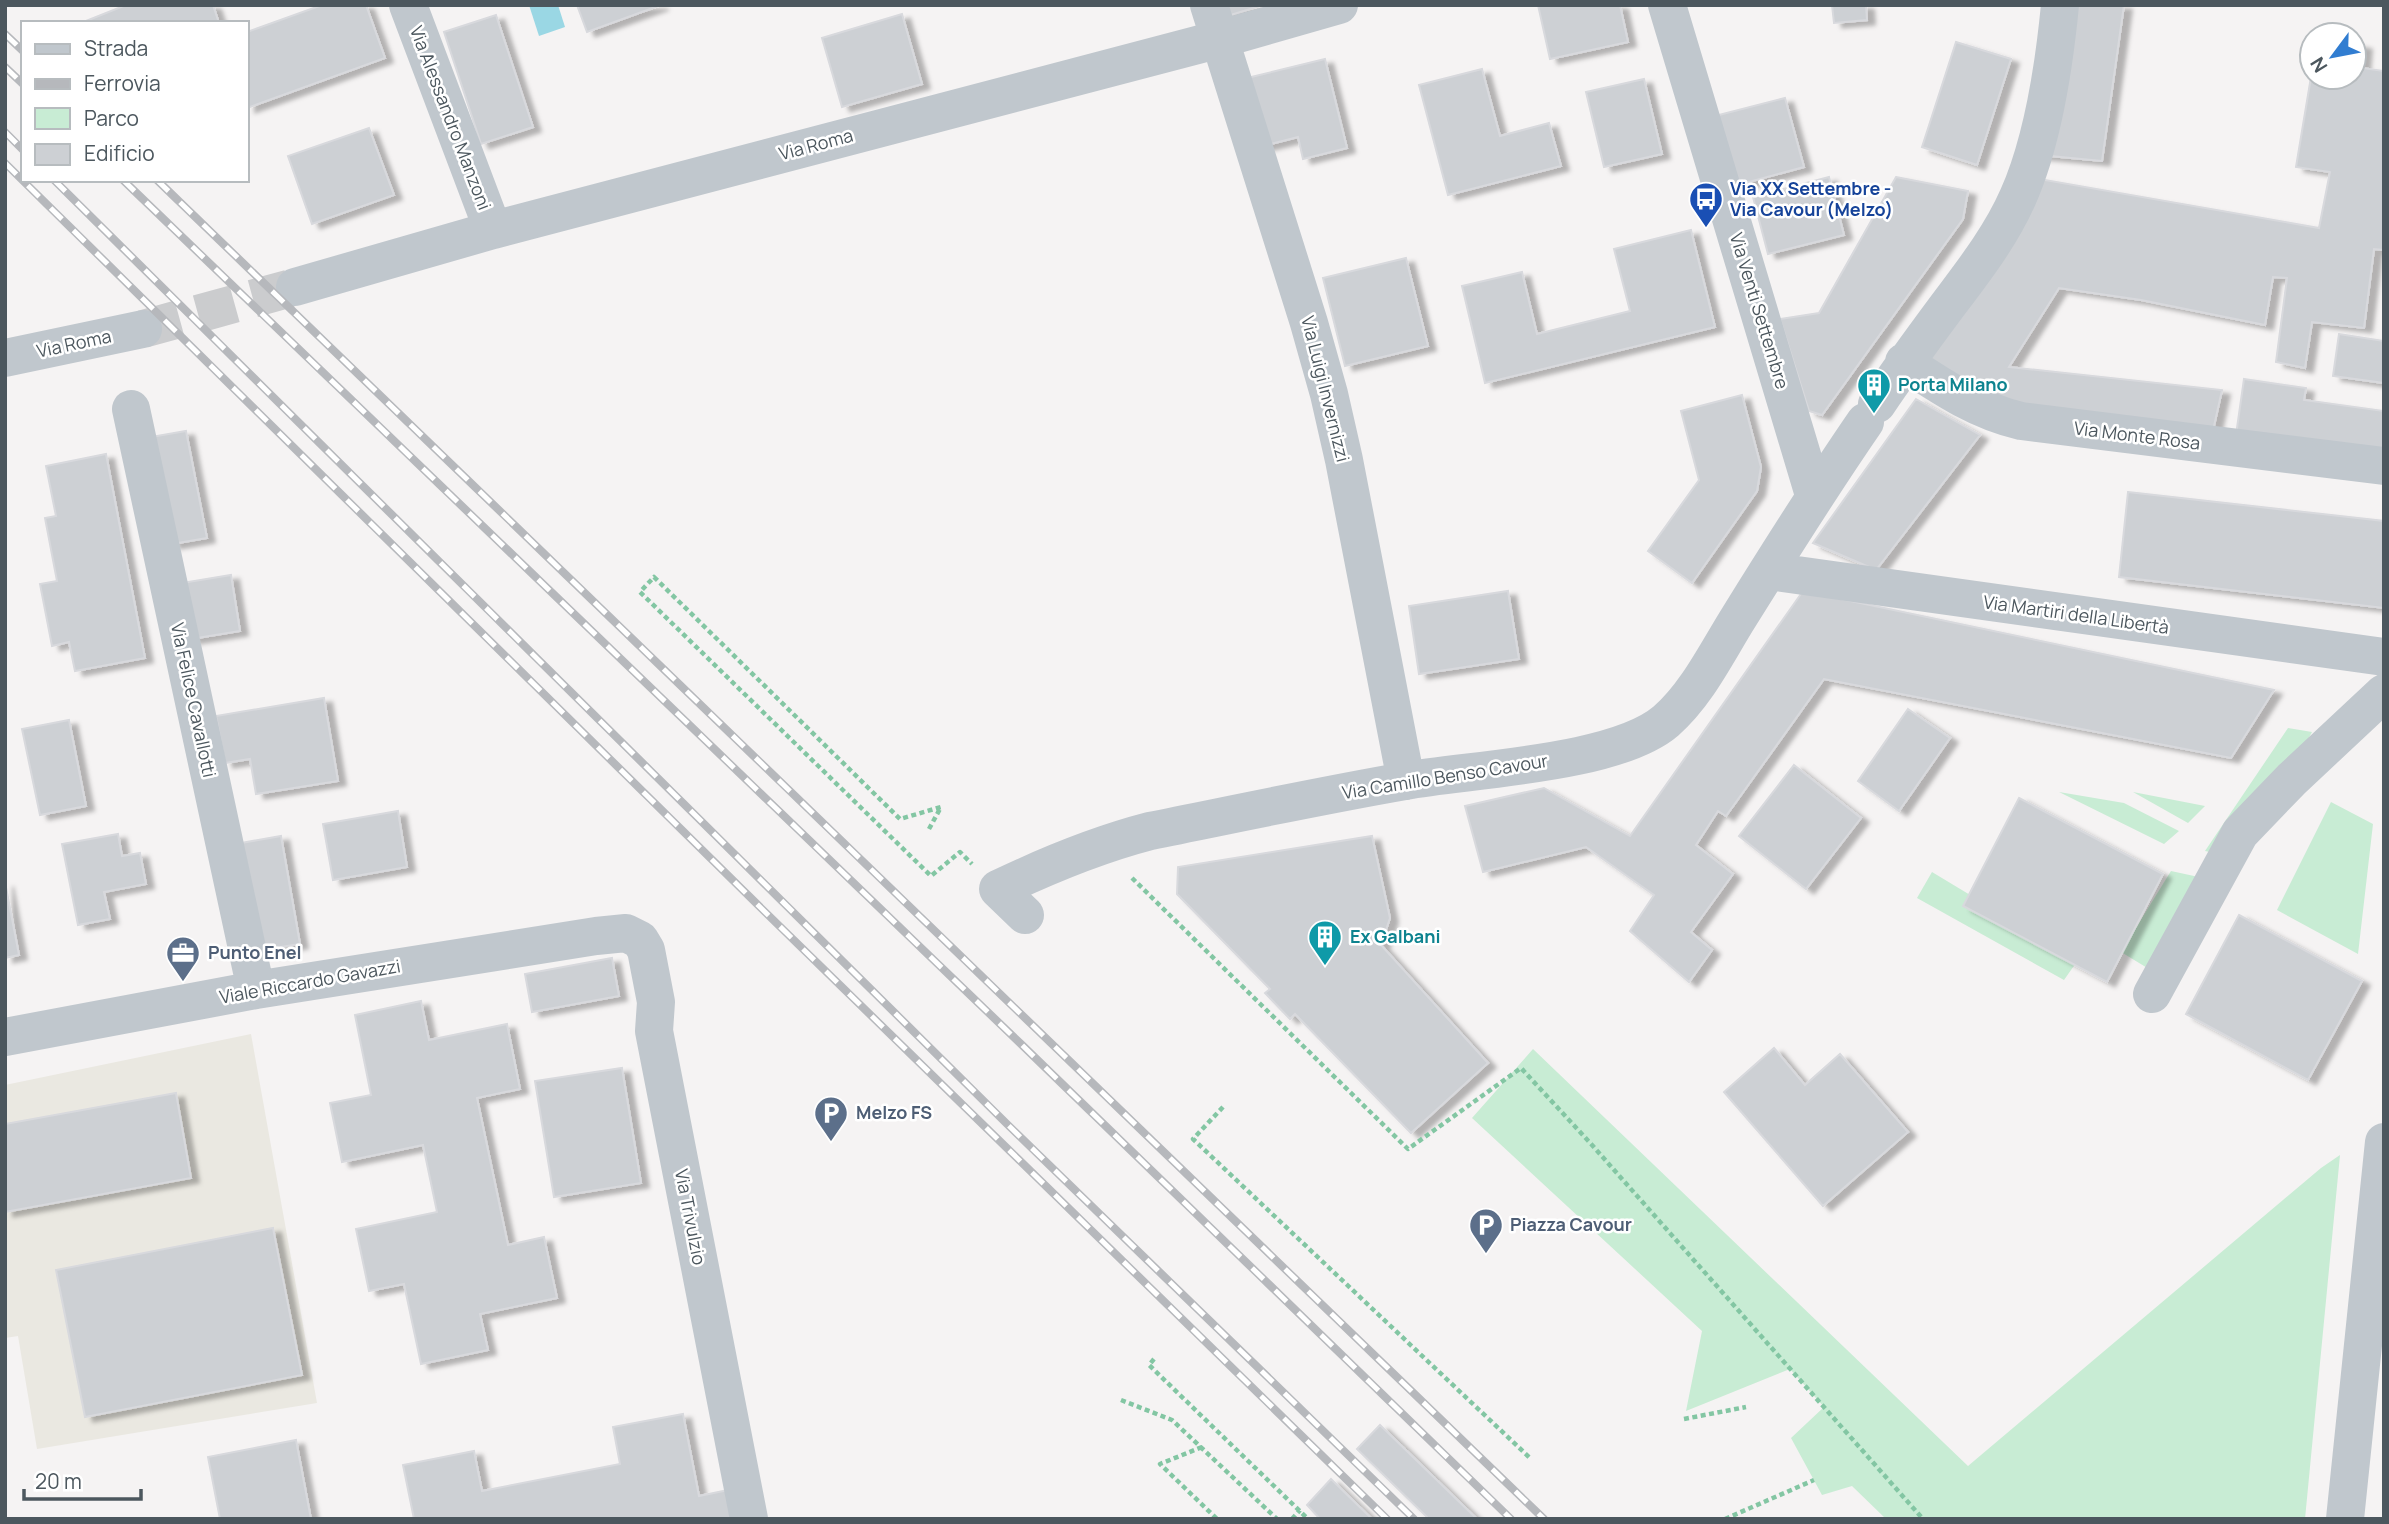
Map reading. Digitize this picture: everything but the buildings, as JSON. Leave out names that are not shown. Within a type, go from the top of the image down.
[{"type":"street","name":"Via Alessandro Manzoni","points":[[408,5],[493,230]]},
{"type":"street","name":"Via Roma","points":[[295,287],[1215,22],[1339,5]]},
{"type":"street","name":"Via Venti Settembre","points":[[1667,5],[1814,495]]},
{"type":"street","name":"Via Camillo Benso Cavour","points":[[998,889],[1047,865],[1098,845],[1150,831],[1406,781],[1583,755],[1629,741],[1655,729],[1669,718],[1687,698],[1814,495],[1904,362],[1988,252],[2018,199],[2041,122],[2060,5]]},
{"type":"street","name":"Via Luigi Invernizzi","points":[[1215,22],[1326,383],[1344,460],[1406,781]]},
{"type":"street","name":"Via Roma","points":[[5,358],[143,329]]},
{"type":"street","name":"Via Monte Rosa","points":[[1904,362],[1967,402],[1992,414],[2021,422],[2384,466]]},
{"type":"street","name":"Via Felice Cavallotti","points":[[131,409],[256,990]]},
{"type":"street","name":"Via Martiri della Libertà","points":[[1768,571],[2384,657]]},
{"type":"street","points":[[2152,994],[2240,833],[2292,779],[2384,692]]},
{"type":"street","points":[[998,889],[1025,915]]},
{"type":"street","name":"Viale Riccardo Gavazzi","points":[[5,1037],[256,990],[616,933]]},
{"type":"street","name":"Via Trivulzio","points":[[616,933],[640,940],[646,950],[656,1002],[654,1031],[750,1519]]},
{"type":"street","points":[[2346,1519],[2384,1142]]},
{"type":"path","points":[[929,829],[941,807],[900,819],[654,577],[640,592],[931,876],[960,852],[998,889]]},
{"type":"path","points":[[1098,845],[1408,1149],[1521,1068],[1923,1519]]},
{"type":"path","points":[[1223,1107],[1193,1139],[1530,1458]]},
{"type":"path","points":[[1154,1359],[1149,1365],[1308,1519]]},
{"type":"path","points":[[1121,1400],[1172,1420],[1277,1519]]},
{"type":"path","points":[[1684,1419],[1746,1407]]},
{"type":"path","points":[[1202,1447],[1160,1464],[1217,1519]]},
{"type":"path","points":[[1725,1519],[1814,1480]]},
{"type":"path","points":[[1292,1519],[1300,1510]]},
{"type":"shaded area","points":[[251,1034],[317,1403],[37,1449],[18,1336],[5,1338],[5,1085]]},
{"type":"green space","points":[[2288,728],[2312,732],[2243,859],[2205,851]]},
{"type":"green space","points":[[2059,792],[2124,803],[2179,831],[2164,844]]},
{"type":"green space","points":[[2133,792],[2205,806],[2188,823]]},
{"type":"green space","points":[[2331,802],[2373,824],[2358,954],[2277,910]]},
{"type":"green space","points":[[2171,871],[2231,884],[2177,986],[2121,952]]},
{"type":"green space","points":[[1932,872],[2078,960],[2064,980],[1917,898]]},
{"type":"green space","points":[[1533,1049],[1968,1466],[2321,1168],[2340,1155],[2305,1519],[1886,1519],[1852,1486],[1822,1495],[1791,1438],[1824,1407],[1790,1369],[1686,1411],[1702,1331],[1472,1118]]},
{"type":"water","points":[[529,5],[558,5],[565,27],[539,36]]},
{"type":"tunnel","points":[[143,329],[295,287]]},
{"type":"railway","points":[[5,34],[21,49]]},
{"type":"railway","points":[[5,67],[21,82]]},
{"type":"railway","points":[[5,132],[21,148]]},
{"type":"railway","points":[[5,163],[21,179]]},
{"type":"railway","points":[[24,182],[762,909],[1387,1519]]},
{"type":"railway","points":[[56,182],[1008,1125],[1414,1519]]},
{"type":"railway","points":[[125,182],[1511,1519]]},
{"type":"railway","points":[[159,182],[1544,1519]]},
{"type":"place","name":"Via XX Settembre - Via Cavour (Melzo)","points":[[1706,229]]},
{"type":"place","name":"Porta Milano","points":[[1874,415]]},
{"type":"place","name":"Ex Galbani","points":[[1325,967]]},
{"type":"place","name":"Punto Enel","points":[[183,983]]},
{"type":"place","name":"Melzo FS","points":[[831,1143]]},
{"type":"place","name":"Piazza Cavour","points":[[1486,1255]]}]
